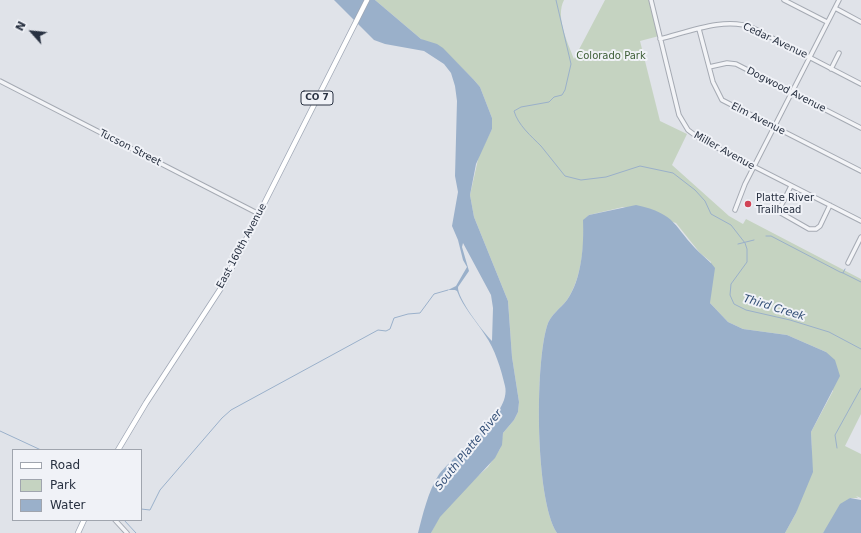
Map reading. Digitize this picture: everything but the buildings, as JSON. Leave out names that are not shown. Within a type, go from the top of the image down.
[{"type":"main road","name":"East 160th Avenue","points":[[119,449],[146,403],[223,285],[367,0]]},
{"type":"main road","points":[[78,533],[84,521]]},
{"type":"street","name":"Miller Avenue","points":[[651,0],[679,115],[684,125],[700,139],[861,221]]},
{"type":"street","points":[[784,0],[827,22]]},
{"type":"street","points":[[735,210],[745,184],[839,0]]},
{"type":"street","points":[[835,8],[861,22]]},
{"type":"street","name":"Cedar Avenue","points":[[660,39],[724,24],[742,25],[861,84]]},
{"type":"street","name":"Elm Avenue","points":[[699,29],[715,90],[722,100],[861,172]]},
{"type":"street","points":[[831,68],[839,53]]},
{"type":"street","name":"Dogwood Avenue","points":[[709,67],[727,63],[736,64],[861,128]]},
{"type":"street","name":"Tucson Street","points":[[0,81],[259,214]]},
{"type":"street","points":[[791,186],[781,206],[782,213],[810,229],[816,229],[820,226],[830,205]]},
{"type":"street","points":[[848,263],[861,238]]},
{"type":"street","points":[[116,521],[127,533]]},
{"type":"green space","name":"Colorado Park","points":[[375,0],[564,0],[561,14],[563,30],[574,59],[605,0],[651,0],[659,36],[640,41],[660,121],[687,134],[672,165],[729,216],[743,224],[746,219],[861,279],[861,414],[845,446],[861,454],[861,498],[856,496],[858,498],[850,498],[823,533],[785,533],[796,513],[812,454],[811,432],[833,391],[826,352],[787,335],[743,329],[728,322],[710,303],[711,262],[700,253],[676,223],[623,207],[589,215],[584,220],[583,250],[576,282],[567,300],[548,322],[543,345],[539,400],[541,463],[544,492],[550,516],[557,533],[431,533],[439,517],[469,484],[488,467],[500,449],[503,433],[514,420],[518,412],[519,402],[512,357],[508,301],[474,217],[470,195],[479,155],[492,129],[492,118],[480,87],[474,80],[448,54],[421,39]]},
{"type":"water","name":"South Platte River","points":[[334,0],[375,0],[421,39],[437,44],[443,48],[480,87],[492,118],[492,129],[476,164],[470,195],[474,217],[508,301],[512,357],[519,402],[518,412],[514,420],[503,433],[502,445],[495,458],[440,517],[431,533],[418,533],[426,503],[434,482],[446,467],[491,421],[500,409],[505,397],[505,386],[492,346],[466,309],[457,291],[448,290],[456,286],[467,267],[463,260],[458,240],[452,226],[458,192],[455,176],[457,101],[451,73],[444,64],[424,51],[385,44],[374,40]],"holes":[[[463,243],[491,295],[493,308],[492,341],[471,315],[459,292],[458,287],[469,271],[462,247]]]},
{"type":"water","points":[[636,205],[668,217],[691,244],[715,268],[710,303],[728,322],[743,329],[787,335],[826,352],[835,360],[840,376],[811,432],[813,472],[796,513],[785,533],[557,533],[550,516],[544,492],[539,431],[540,370],[547,326],[553,315],[567,300],[576,282],[581,262],[583,220],[589,215]]},
{"type":"water","points":[[850,498],[861,500],[861,533],[823,533],[840,504]]},
{"type":"waterway","name":"Third Creek","points":[[556,0],[571,64],[565,90],[562,95],[554,97],[549,102],[521,107],[514,111],[518,121],[541,146],[565,176],[581,180],[606,177],[640,166],[673,173],[695,190],[705,201],[711,214],[731,225],[745,243],[747,249],[747,262],[731,284],[730,295],[734,304],[746,310],[790,320],[829,332],[861,349]]},
{"type":"waterway","points":[[766,236],[771,236],[840,272],[843,273],[845,269]]},
{"type":"waterway","name":"Third Creek","points":[[738,244],[754,240]]},
{"type":"waterway","points":[[843,273],[861,282]]},
{"type":"waterway","points":[[142,509],[150,510],[160,490],[222,418],[231,410],[378,330],[386,331],[390,329],[394,318],[408,314],[420,313],[434,294],[448,290]]},
{"type":"waterway","name":"Third Creek","points":[[837,448],[835,435],[861,388]]},
{"type":"waterway","points":[[0,431],[39,449]]},
{"type":"waterway","points":[[125,521],[136,533]]},
{"type":"place","name":"Platte River Trailhead","points":[[748,204]]}]
